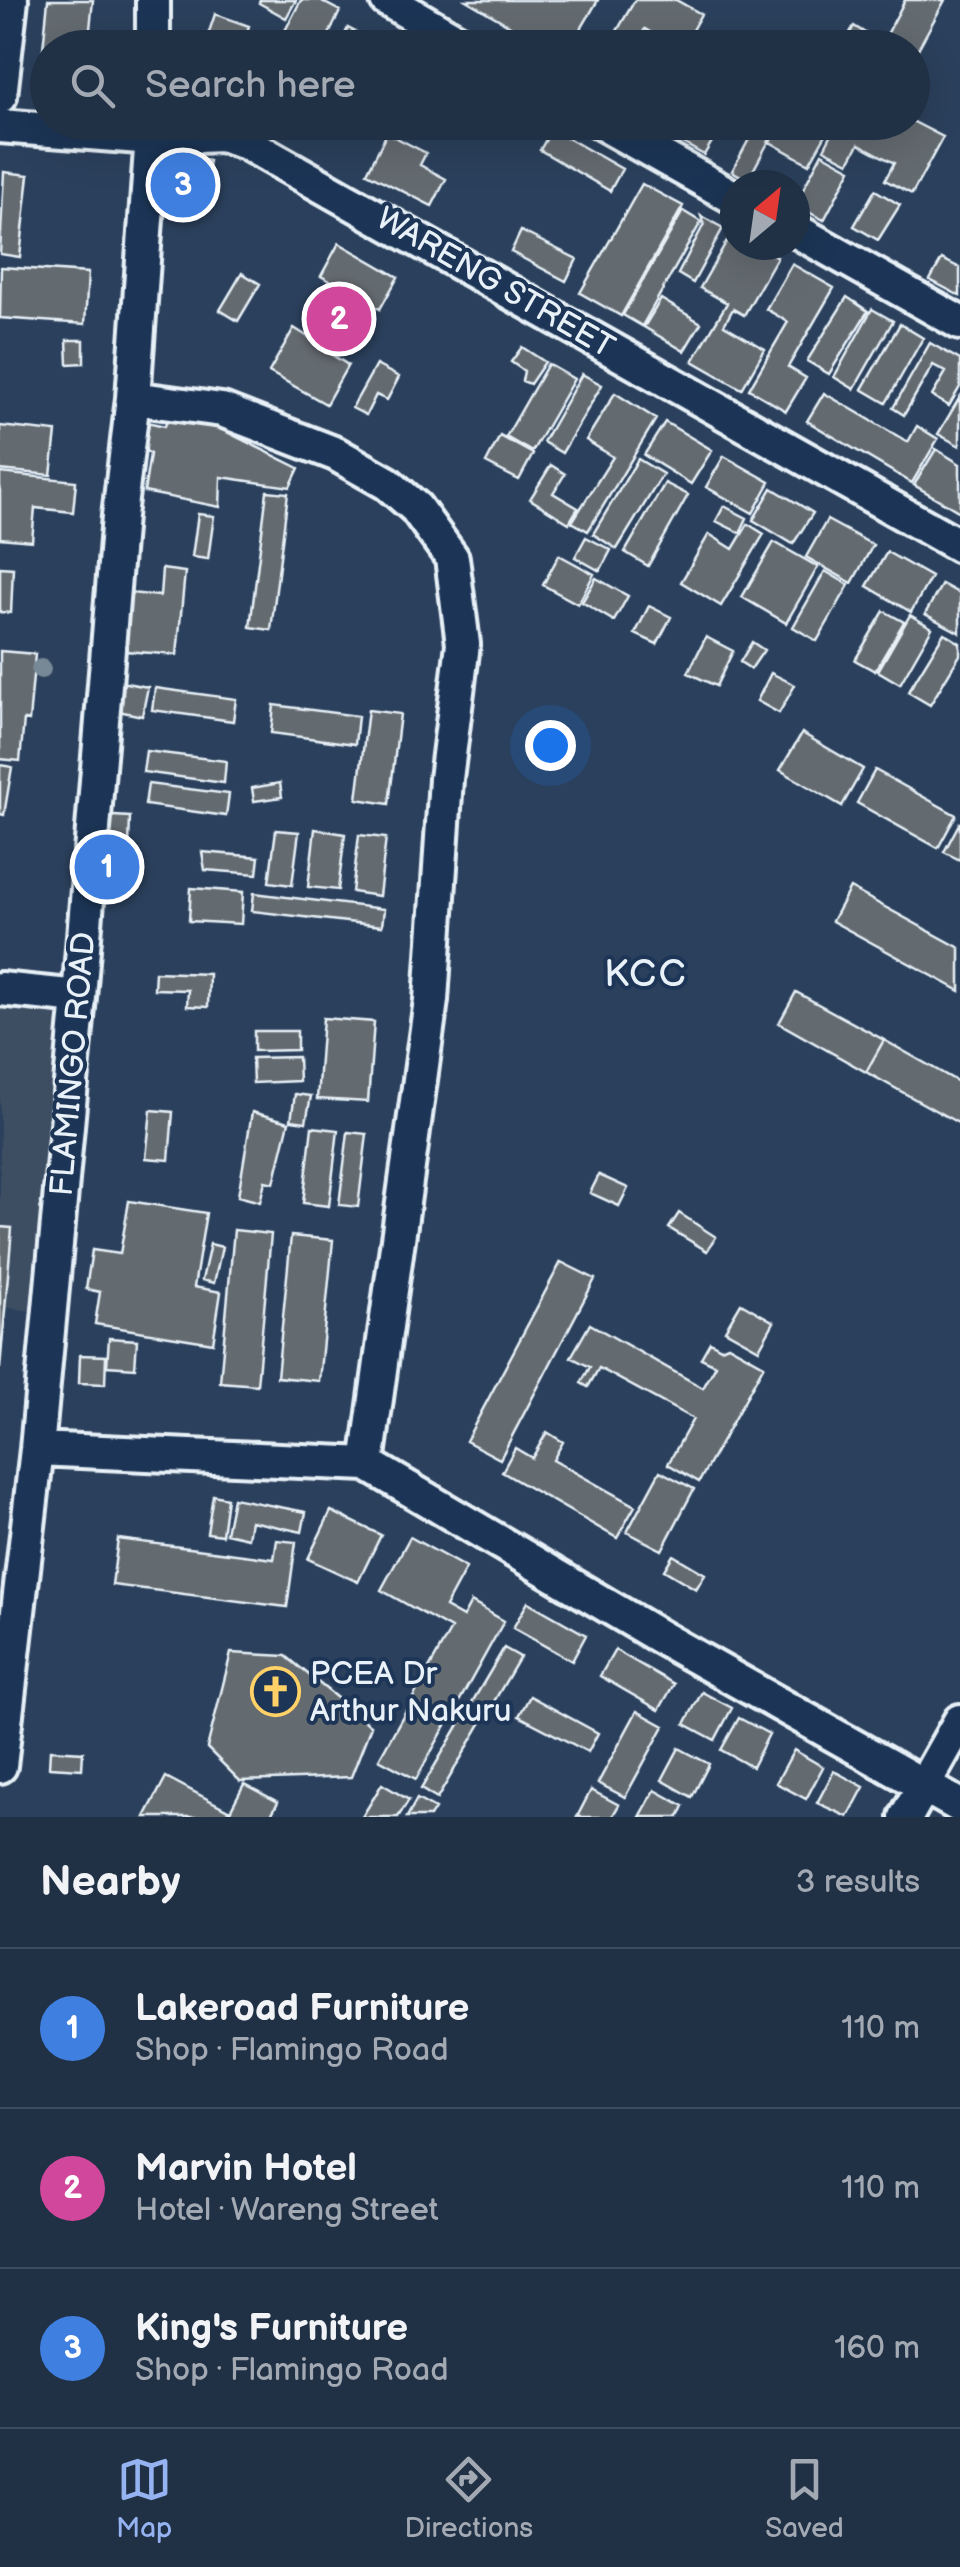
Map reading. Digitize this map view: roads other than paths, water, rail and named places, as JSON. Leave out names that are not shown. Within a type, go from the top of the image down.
[{"type":"street","points":[[0,96],[11,0]]},
{"type":"street","points":[[153,0],[153,30]]},
{"type":"street","points":[[387,0],[439,30]]},
{"type":"street","name":"WARENG STREET","points":[[0,126],[30,127]]},
{"type":"street","name":"FLAMINGO ROAD","points":[[0,1766],[7,1653],[36,1449],[79,996],[119,516],[134,398],[152,140]]},
{"type":"street","name":"WARENG STREET","points":[[237,140],[960,546]]},
{"type":"street","points":[[632,140],[720,190]]},
{"type":"street","points":[[810,238],[960,323]]},
{"type":"street","points":[[134,398],[222,410],[336,454],[387,483],[416,508],[452,558],[463,644],[446,779],[431,1000],[367,1464]]},
{"type":"street","points":[[0,989],[79,996]]},
{"type":"street","points":[[36,1449],[367,1464],[660,1637],[960,1806]]},
{"type":"street","points":[[906,1817],[960,1721]]},
{"type":"place","name":"King's Furniture","points":[[183,185]]},
{"type":"place","name":"Marvin Hotel","points":[[339,319]]},
{"type":"place","name":"Lakeroad Furniture","points":[[107,867]]},
{"type":"place","name":"PCEA Dr Arthur Nakuru","points":[[275,1691]]},
{"type":"district","name":"KCC","points":[[646,973]]}]
